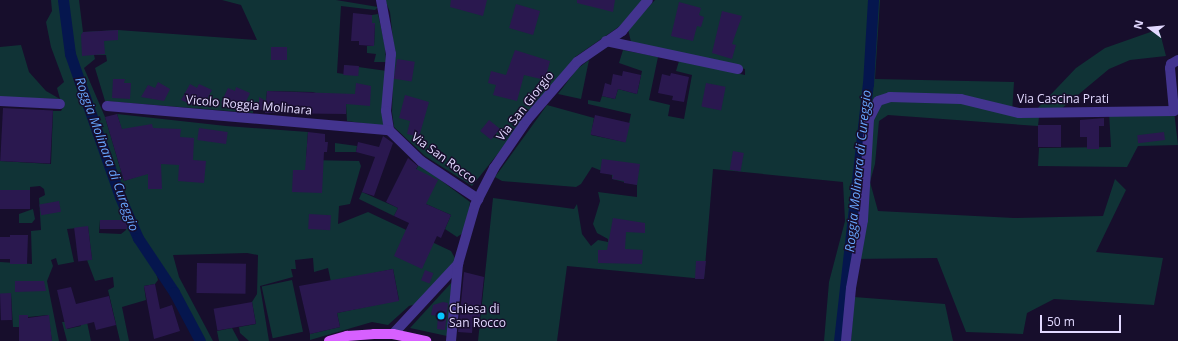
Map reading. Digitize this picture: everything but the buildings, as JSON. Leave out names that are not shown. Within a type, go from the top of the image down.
[{"type":"main road","points":[[329,341],[347,336],[393,334],[426,341]]},
{"type":"street","points":[[381,0],[391,54],[386,111],[389,130]]},
{"type":"street","name":"Via San Giorgio","points":[[478,199],[494,168],[527,120],[577,62],[622,31],[648,0]]},
{"type":"street","points":[[606,41],[738,69]]},
{"type":"street","name":"Via Cascina Prati","points":[[846,341],[851,288],[863,220],[869,119],[878,101],[890,97],[961,99],[1018,113],[1174,111],[1170,68],[1171,64],[1178,60]]},
{"type":"street","points":[[0,101],[60,104]]},
{"type":"street","name":"Vicolo Roggia Molinara","points":[[107,106],[389,130]]},
{"type":"street","name":"Via San Rocco","points":[[389,130],[421,161],[478,199],[458,264],[451,341]]},
{"type":"street","name":"Via San Rocco","points":[[393,334],[458,264]]},
{"type":"green space","points":[[51,0],[79,0],[83,32],[118,30],[257,40],[241,5],[222,0],[336,0],[378,7],[375,10],[341,6],[337,73],[344,74],[344,65],[387,71],[383,126],[347,121],[346,104],[313,92],[267,91],[266,102],[259,108],[253,106],[253,113],[105,101],[95,68],[107,61],[106,55],[94,55],[95,59],[84,68],[105,117],[124,181],[136,177],[117,114],[226,126],[308,132],[306,160],[359,161],[361,166],[350,204],[339,206],[338,224],[368,212],[451,251],[456,260],[416,304],[409,306],[388,325],[372,322],[310,340],[310,334],[340,327],[337,313],[399,300],[393,269],[331,282],[328,268],[314,272],[313,258],[295,260],[296,269],[291,269],[293,277],[260,286],[269,341],[249,341],[240,333],[239,327],[256,324],[252,302],[257,294],[258,255],[247,253],[173,255],[179,277],[213,341],[198,341],[194,325],[178,291],[164,275],[145,242],[138,247],[155,269],[158,280],[155,284],[144,286],[146,300],[122,307],[129,341],[120,341],[108,290],[114,287],[113,277],[95,281],[87,260],[92,259],[88,227],[67,229],[74,262],[58,265],[56,258],[51,260],[53,266],[47,281],[59,341],[52,341],[48,315],[28,317],[27,315],[19,315],[19,327],[13,327],[11,294],[0,294],[0,262],[32,264],[31,231],[41,230],[39,198],[45,195],[44,189],[40,186],[30,187],[30,190],[0,190],[0,161],[51,164],[53,111],[61,111],[65,104],[60,99],[57,88],[64,82],[51,47],[46,22],[52,11]],"holes":[[[100,220],[126,220],[126,230],[121,234],[99,233]]]},
{"type":"green space","points":[[385,0],[644,0],[620,26],[575,57],[472,186],[425,156],[394,127],[392,112],[394,49],[390,12]]},
{"type":"green space","points":[[655,0],[880,0],[875,79],[1014,82],[1012,113],[1039,117],[1038,126],[888,115],[879,121],[875,164],[870,182],[878,211],[1014,218],[1103,216],[1115,179],[1126,190],[1096,252],[1163,258],[1154,305],[1054,299],[1027,313],[1023,334],[966,332],[937,258],[851,259],[843,341],[824,341],[829,282],[845,221],[843,182],[713,169],[704,279],[567,266],[557,341],[478,341],[493,198],[574,209],[577,204],[582,234],[591,246],[598,240],[608,242],[608,239],[597,233],[593,224],[600,201],[598,192],[637,197],[637,185],[612,179],[612,175],[592,167],[581,184],[576,187],[502,181],[495,177],[547,105],[594,118],[591,135],[625,142],[631,114],[588,104],[588,100],[600,102],[602,96],[615,99],[618,89],[637,94],[642,71],[619,63],[623,50],[658,57],[649,100],[670,105],[668,116],[684,119],[692,75],[676,71],[679,61],[745,75],[745,69],[631,42],[628,29]]},
{"type":"green space","points":[[378,14],[385,46],[386,62],[374,62],[376,54],[367,53],[367,46],[374,46],[375,23],[372,23],[372,15]]},
{"type":"green space","points":[[1159,29],[1166,56],[1130,60],[1109,69],[1061,109],[1037,109],[1076,68],[1105,48]]},
{"type":"green space","points":[[21,45],[29,72],[46,91],[60,99],[0,97],[0,47]]},
{"type":"green space","points":[[589,60],[581,99],[558,94],[577,69]]},
{"type":"green space","points":[[1174,111],[1178,145],[1138,146],[1127,167],[1038,166],[1039,148],[1111,147],[1109,112]]},
{"type":"green space","points":[[335,143],[357,146],[356,152],[335,152]]},
{"type":"green space","points":[[419,164],[470,202],[466,231],[457,237],[445,229],[451,215],[426,204],[409,183]]},
{"type":"green space","points":[[362,192],[398,208],[394,216],[359,199]]},
{"type":"green space","points":[[33,209],[35,219],[32,223],[19,223],[19,214]]},
{"type":"green space","points":[[292,280],[303,332],[273,338],[262,286]]},
{"type":"green space","points":[[452,282],[447,336],[410,328]]},
{"type":"green space","points":[[854,297],[945,304],[953,341],[851,341]]},
{"type":"green space","points":[[84,308],[91,341],[67,341],[62,322],[65,322],[67,329],[81,326],[77,310]]},
{"type":"green space","points":[[232,328],[239,341],[219,341],[217,331]]},
{"type":"waterway","name":"Roggia Molinara di Cureggio","points":[[63,0],[70,54],[120,197],[138,238],[174,292],[200,341]]},
{"type":"waterway","name":"Roggia Molinara di Cureggio","points":[[839,341],[868,84],[873,0]]},
{"type":"place","name":"Chiesa di San Rocco","points":[[441,316]]}]
